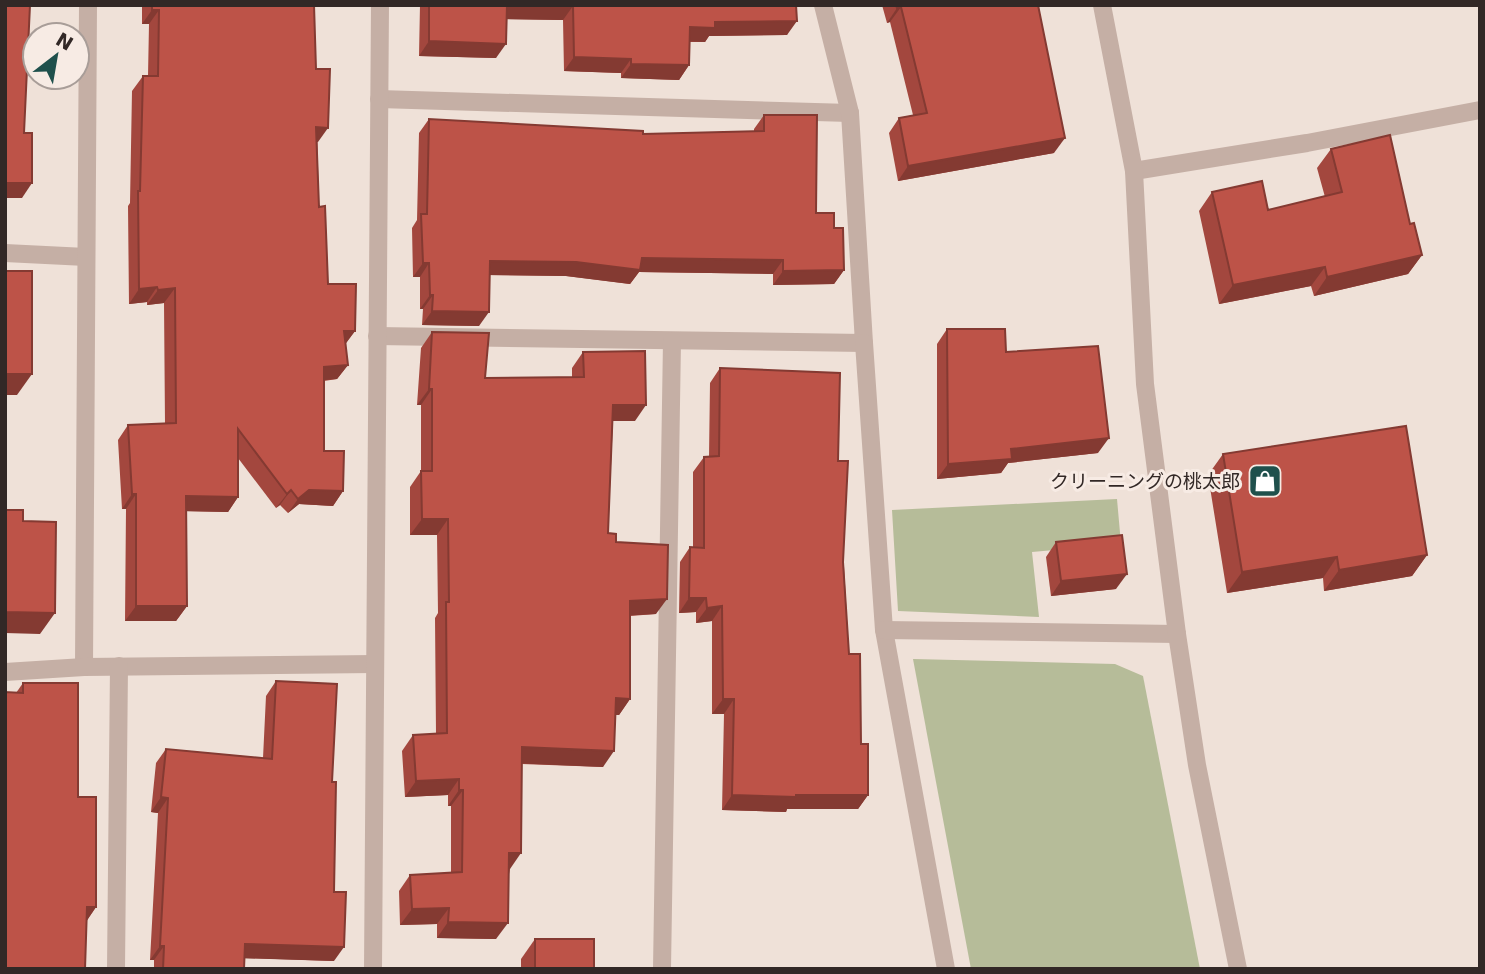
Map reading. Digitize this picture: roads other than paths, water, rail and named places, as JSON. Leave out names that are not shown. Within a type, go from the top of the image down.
[{"type":"street","points":[[84,667],[88,5]]},
{"type":"street","points":[[373,969],[380,5]]},
{"type":"street","points":[[823,5],[850,113],[884,630],[946,969]]},
{"type":"street","points":[[1102,5],[1134,171],[1145,384],[1177,634],[1197,765],[1238,969]]},
{"type":"street","points":[[379,99],[850,113]]},
{"type":"street","points":[[1134,171],[1307,143],[1480,110]]},
{"type":"street","points":[[5,253],[86,257]]},
{"type":"street","points":[[377,337],[864,343]]},
{"type":"street","points":[[662,969],[672,341]]},
{"type":"street","points":[[884,630],[1177,634]]},
{"type":"street","points":[[5,672],[119,666],[375,664]]},
{"type":"street","points":[[116,969],[119,666]]},
{"type":"place","name":"クリーニングの桃太郎","points":[[1265,481]]}]
